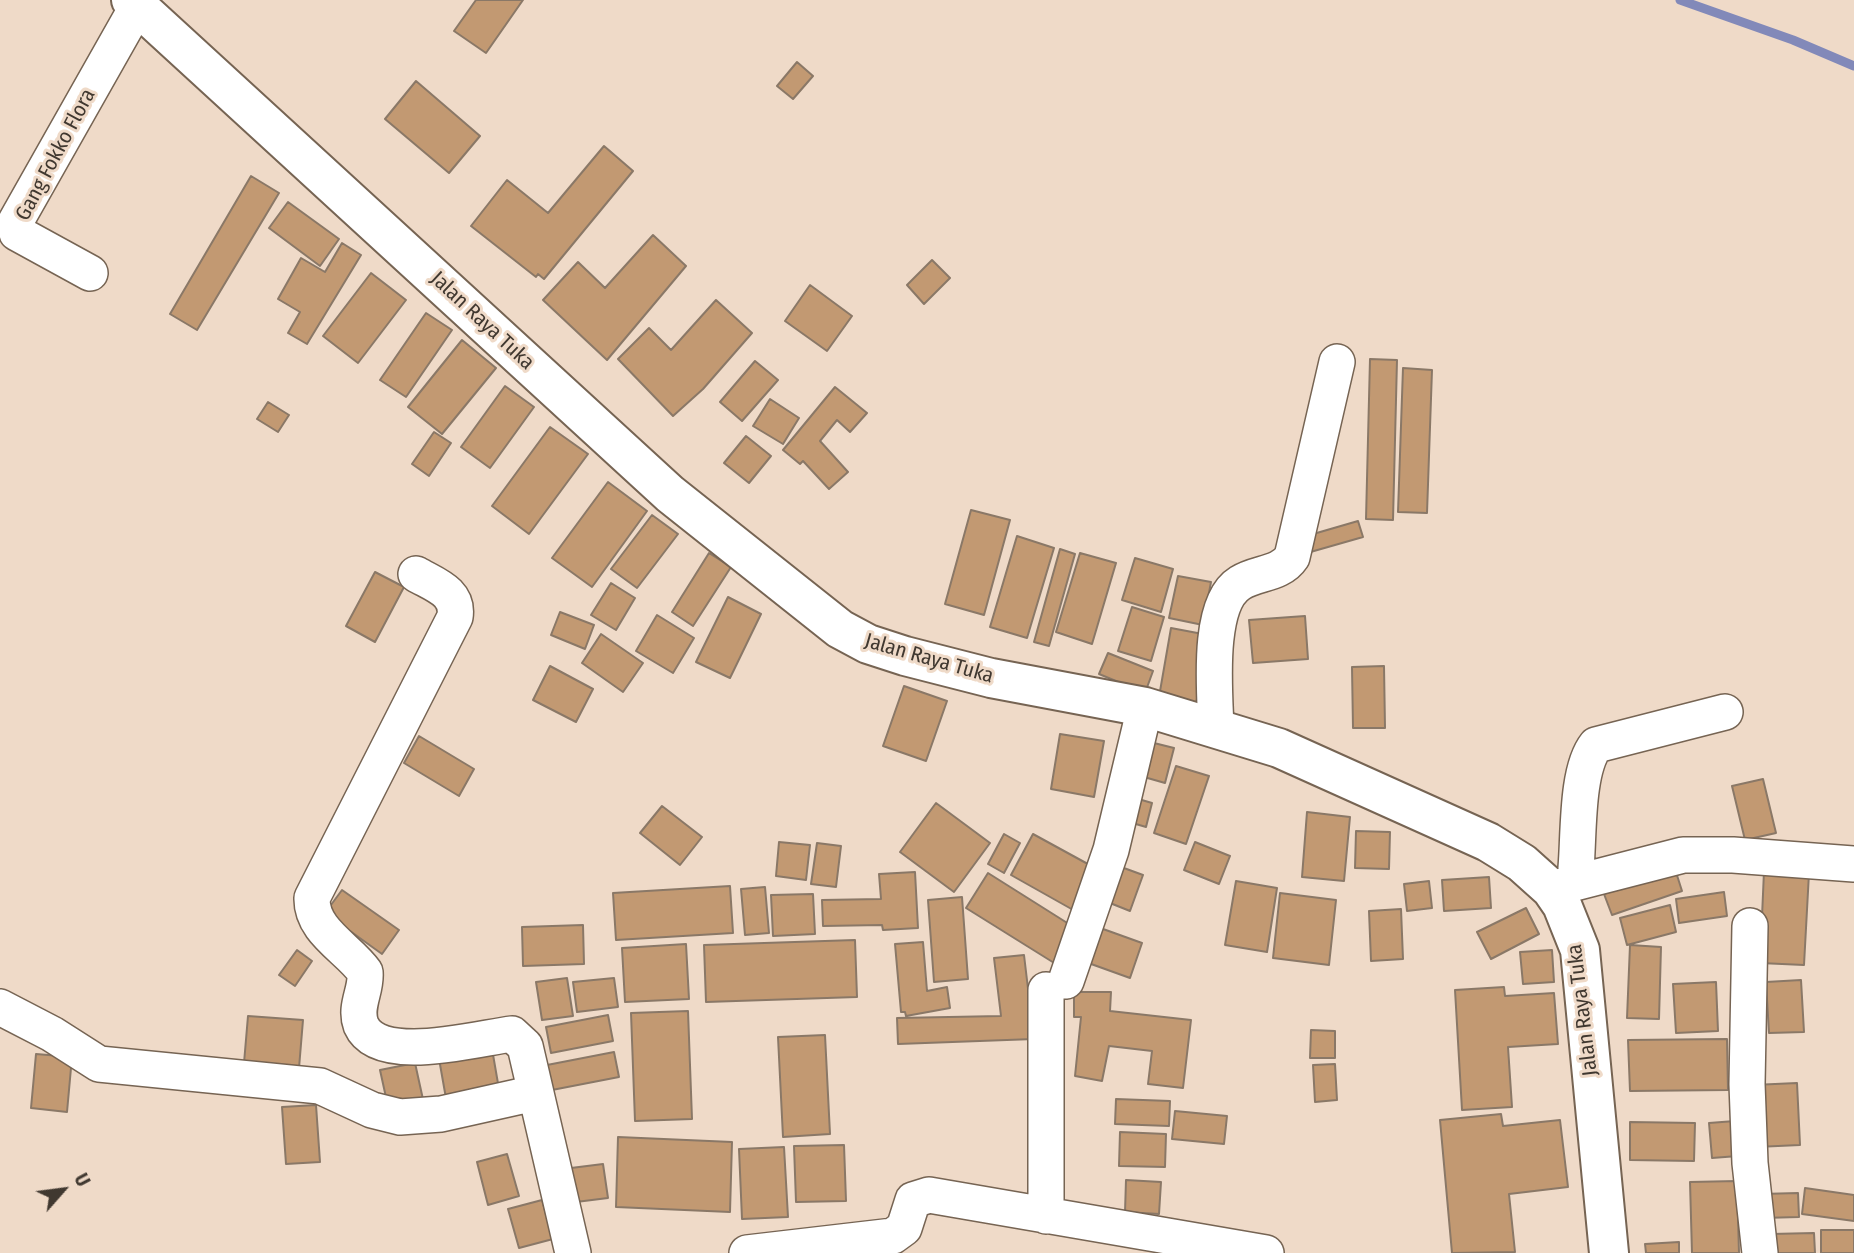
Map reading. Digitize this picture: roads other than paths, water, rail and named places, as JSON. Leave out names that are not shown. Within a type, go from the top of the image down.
[{"type":"street","name":"Gang Fokko Flora","points":[[90,273],[17,233],[16,221],[137,2]]},
{"type":"street","name":"Jalan Raya Tuka","points":[[137,2],[670,494],[840,629],[868,644],[905,656],[979,675],[1145,707],[1279,748],[1488,842],[1522,863],[1565,884],[1572,925],[1580,950],[1609,1253]]},
{"type":"street","points":[[1216,729],[1214,683],[1219,612],[1231,589],[1239,583],[1280,569],[1292,557],[1337,362]]},
{"type":"street","points":[[416,574],[449,593],[457,604],[455,617],[312,898],[313,912],[322,928],[365,972],[359,1012],[366,1032],[387,1045],[409,1049],[512,1034],[525,1046],[573,1253]]},
{"type":"street","points":[[1046,1216],[1056,985],[1111,850],[1145,707]]},
{"type":"street","points":[[1565,884],[1576,868],[1584,772],[1588,755],[1596,745],[1725,712]]},
{"type":"street","points":[[1565,884],[1683,855],[1733,855],[1854,864]]},
{"type":"street","points":[[1750,926],[1747,1084],[1750,1163],[1760,1253]]},
{"type":"street","points":[[0,1007],[52,1034],[99,1064],[320,1086],[372,1110],[400,1117],[441,1114],[535,1093]]},
{"type":"street","points":[[747,1253],[893,1237],[904,1228],[913,1200],[929,1195],[1212,1247],[1266,1253]]},
{"type":"waterway","points":[[1680,0],[1793,40],[1854,66]]}]
